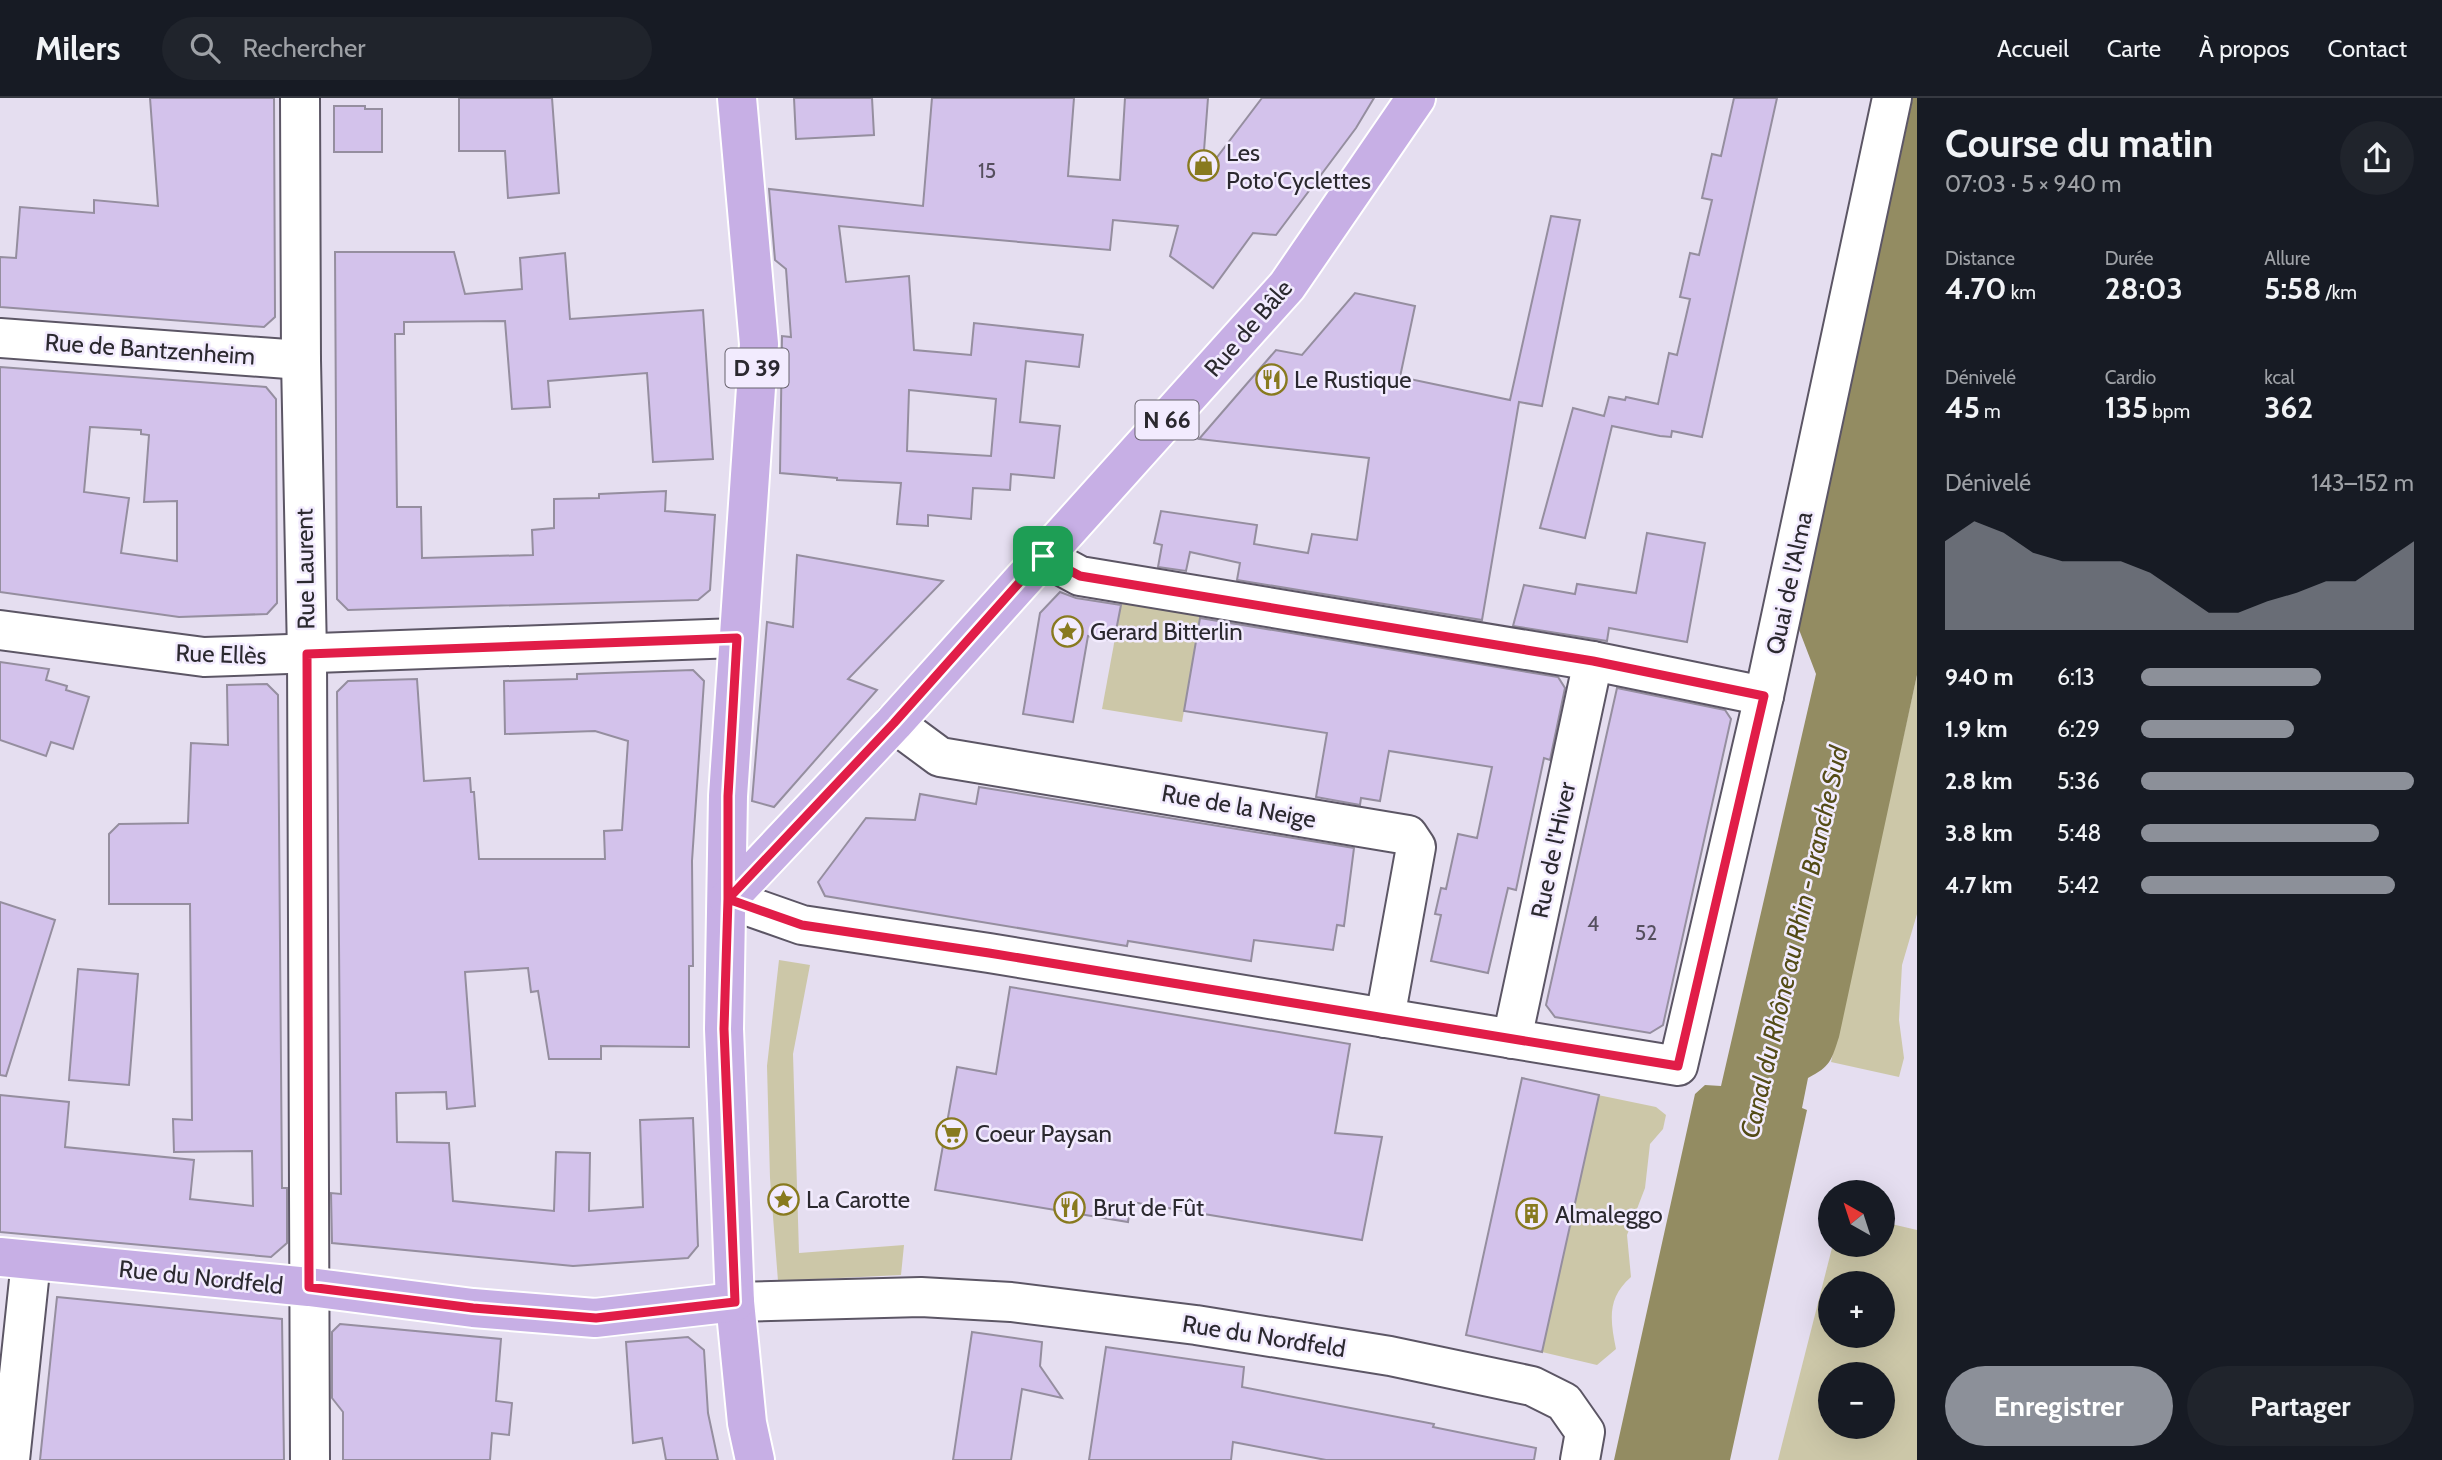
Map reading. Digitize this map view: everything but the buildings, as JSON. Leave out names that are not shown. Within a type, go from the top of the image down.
[{"type":"main road","name":"D 39","points":[[728,899],[728,796],[759,344],[737,98]]},
{"type":"main road","name":"Rue de Bâle","points":[[728,899],[894,723],[1287,286],[1416,98]]},
{"type":"main road","points":[[728,899],[724,1029],[735,1302],[747,1423],[755,1460]]},
{"type":"main road","name":"Rue du Nordfeld","points":[[15,1259],[309,1287],[473,1308],[596,1318],[735,1302]]},
{"type":"street","name":"Rue Laurent","points":[[300,98],[301,360],[307,654],[310,1460]]},
{"type":"street","name":"Quai de l'Alma","points":[[1512,1039],[1678,1066],[1764,696],[1892,98]]},
{"type":"street","name":"Rue de Bantzenheim","points":[[0,338],[301,360]]},
{"type":"street","points":[[1043,556],[1080,576],[1593,661],[1764,696]]},
{"type":"street","name":"Rue Ellès","points":[[0,630],[204,657],[737,638]]},
{"type":"street","name":"Rue de l'Hiver","points":[[1512,1039],[1593,661]]},
{"type":"street","name":"Rue de la Neige","points":[[894,723],[940,757],[1408,835],[1416,848],[1385,1018]]},
{"type":"street","points":[[728,899],[802,925],[1512,1039]]},
{"type":"street","points":[[10,1460],[15,1259]]},
{"type":"street","name":"Rue du Nordfeld","points":[[735,1302],[921,1297],[1011,1302],[1196,1325],[1390,1356],[1532,1386],[1564,1402],[1583,1446]]},
{"type":"shaded area","points":[[1125,584],[1201,615],[1182,722],[1102,709]]},
{"type":"shaded area","points":[[1917,675],[1917,914],[1902,965],[1899,1020],[1904,1058],[1899,1077],[1831,1062]]},
{"type":"shaded area","points":[[779,960],[810,965],[793,1054],[799,1253],[904,1245],[901,1275],[778,1281],[770,1178],[767,1066]]},
{"type":"shaded area","points":[[1598,1095],[1656,1107],[1666,1115],[1663,1129],[1650,1144],[1645,1188],[1627,1235],[1631,1277],[1618,1293],[1612,1310],[1616,1349],[1597,1365],[1542,1352]]},
{"type":"shaded area","points":[[1895,1225],[1917,1230],[1917,1460],[1778,1460],[1818,1303],[1818,1348],[1895,1348],[1895,1271],[1826,1271],[1830,1257],[1895,1257]]},
{"type":"water","name":"Canal du Rhône au Rhin - Branche Sud","points":[[1913,98],[1917,98],[1917,675],[1839,1037],[1829,1062],[1808,1078],[1802,1108],[1807,1110],[1730,1460],[1614,1460],[1695,1094],[1705,1085],[1721,1086],[1816,674],[1798,627]]},
{"type":"place","name":"Les Poto'Cyclettes","points":[[1203,166]]},
{"type":"place","name":"Le Rustique","points":[[1271,379]]},
{"type":"place","name":"Gerard Bitterlin","points":[[1067,631]]},
{"type":"place","name":"Coeur Paysan","points":[[952,1133]]},
{"type":"place","name":"La Carotte","points":[[783,1199]]},
{"type":"place","name":"Brut de Fût","points":[[1070,1207]]},
{"type":"place","name":"Almaleggo","points":[[1532,1214]]},
{"type":"route","points":[[1043,556],[894,723],[728,899],[728,796],[737,638],[307,654],[309,1287],[473,1308],[596,1318],[735,1302],[724,1029],[728,899],[802,925],[1678,1066],[1764,696],[1593,661],[1080,576],[1043,556]]}]
